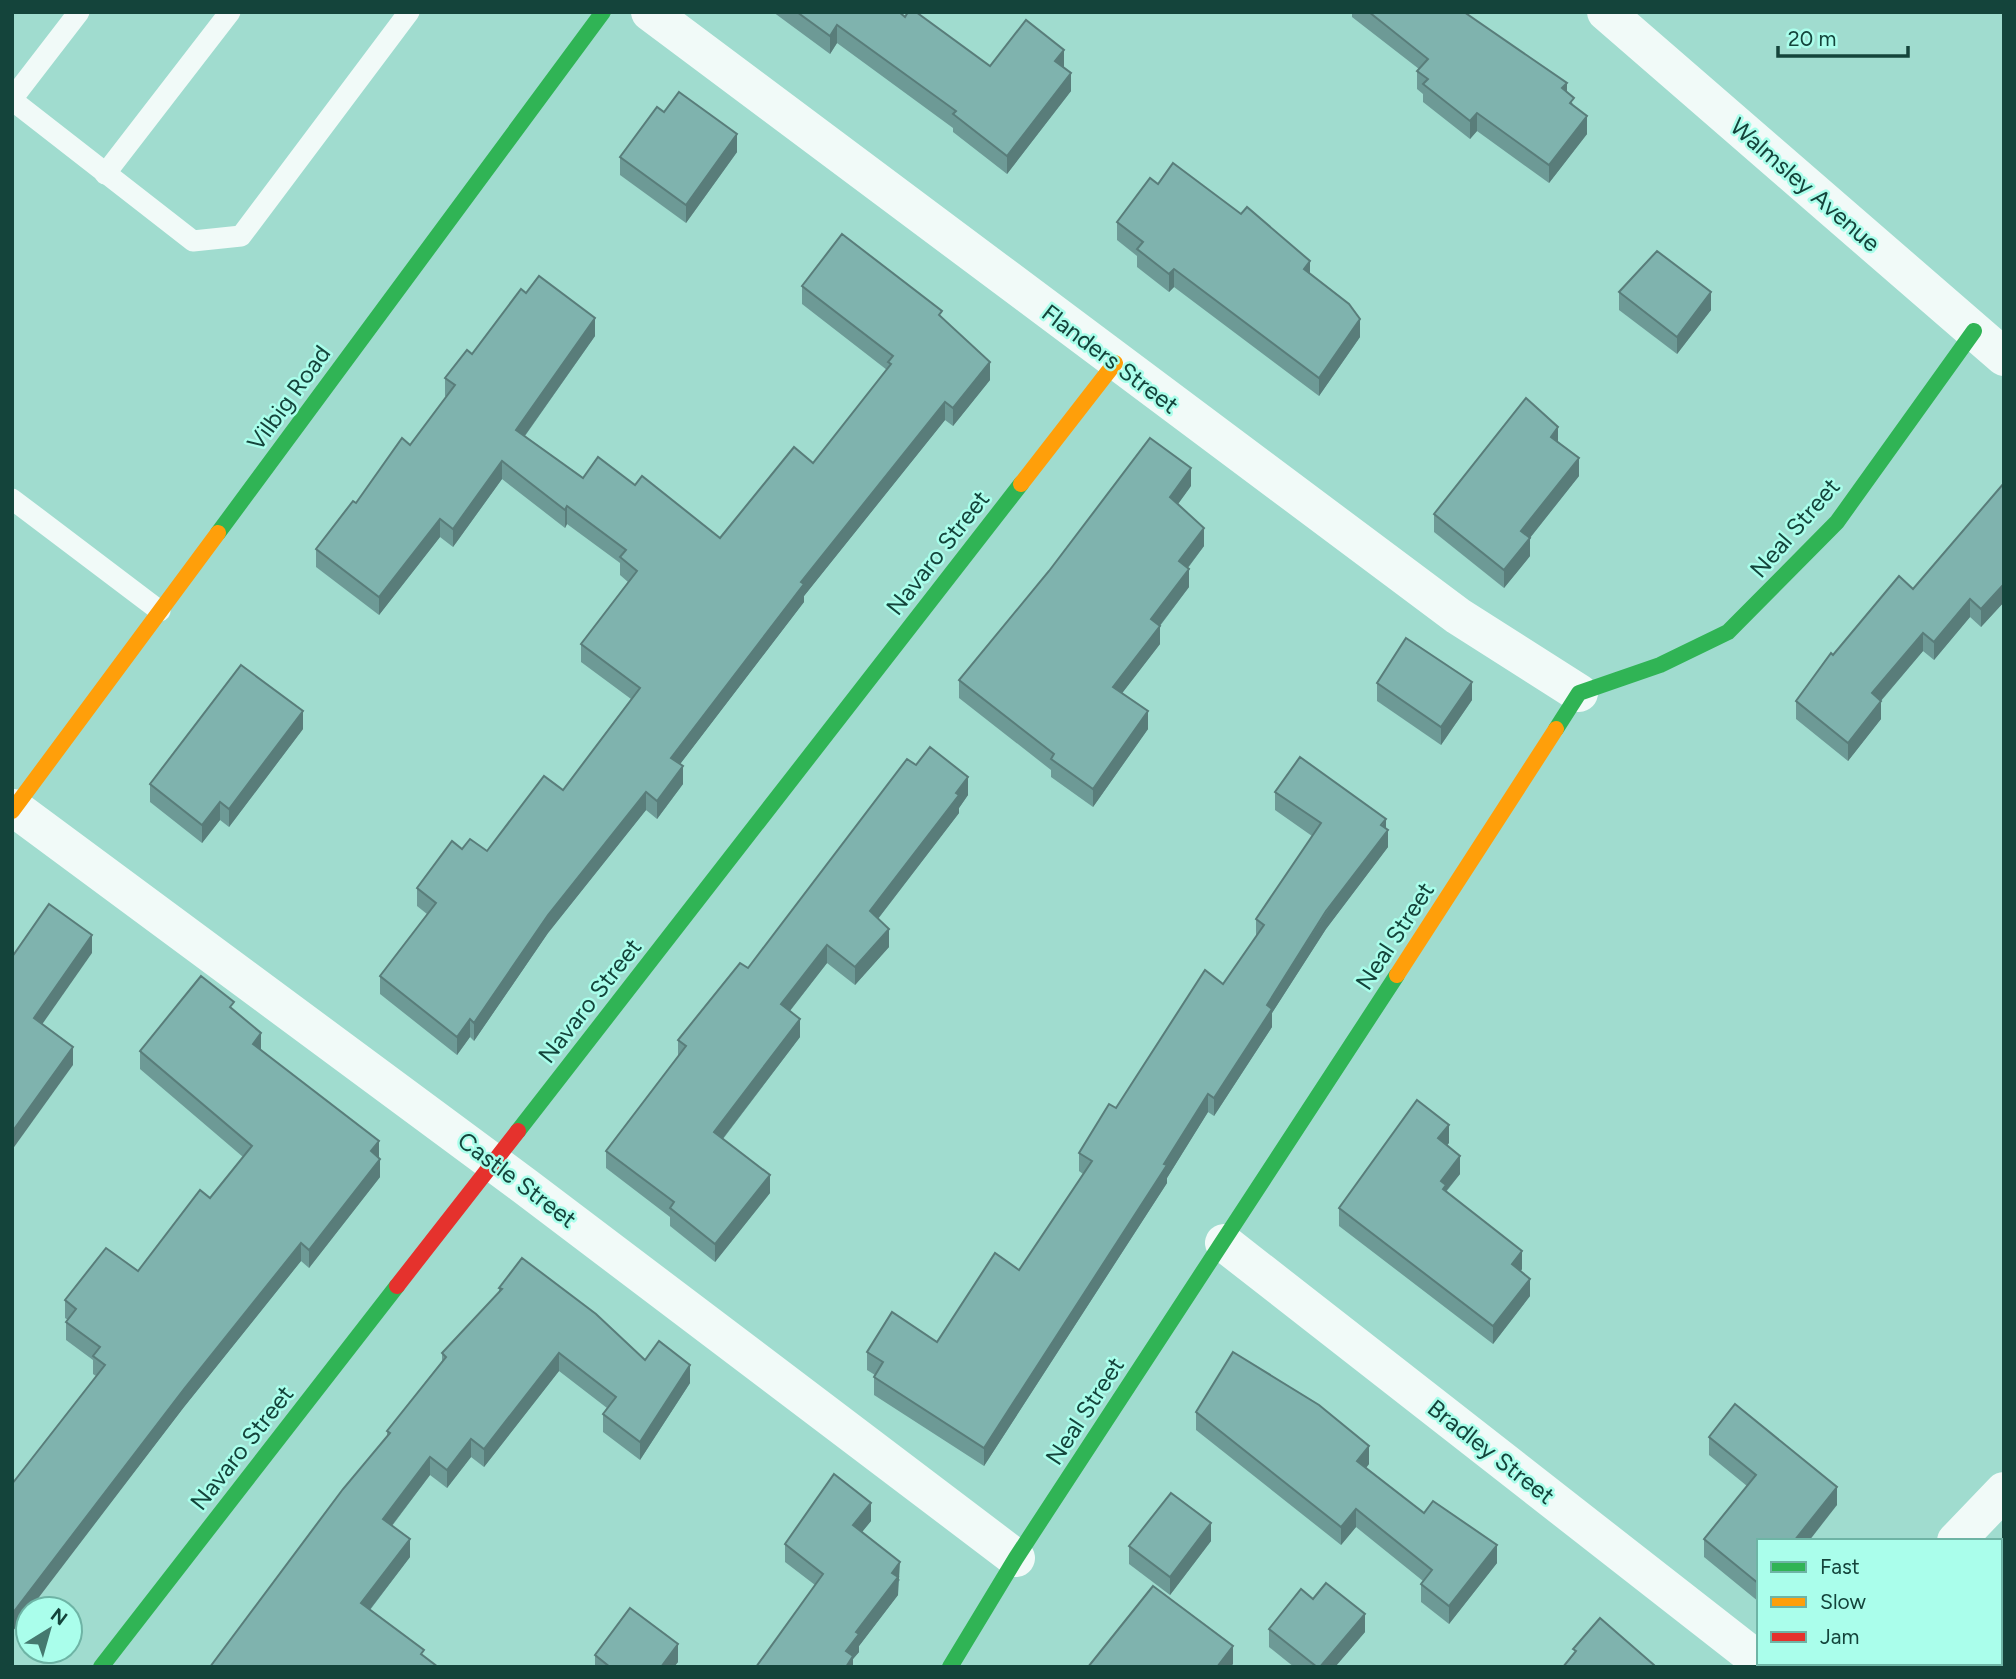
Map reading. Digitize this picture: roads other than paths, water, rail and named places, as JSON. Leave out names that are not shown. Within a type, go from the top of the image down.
[{"type":"street","name":"Vilbig Road","points":[[13,809],[603,12]]},
{"type":"street","name":"Flanders Street","points":[[650,12],[1115,363],[1458,616],[1579,693]]},
{"type":"street","name":"Walmsley Avenue","points":[[1606,12],[2004,357]]},
{"type":"street","name":"Neal Street","points":[[950,1667],[1016,1558],[1224,1243],[1579,693],[1660,665],[1728,632],[1837,522],[1974,331]]},
{"type":"street","name":"Navaro Street","points":[[101,1667],[1115,363]]},
{"type":"street","name":"Castle Street","points":[[13,809],[493,1163],[1016,1558]]},
{"type":"street","name":"Bradley Street","points":[[1224,1243],[1757,1660]]},
{"type":"street","points":[[1958,1539],[2004,1491]]},
{"type":"lane","points":[[79,12],[12,99],[193,242],[241,236],[409,12]]},
{"type":"lane","points":[[105,174],[230,12]]},
{"type":"lane","points":[[12,499],[160,611]]}]
